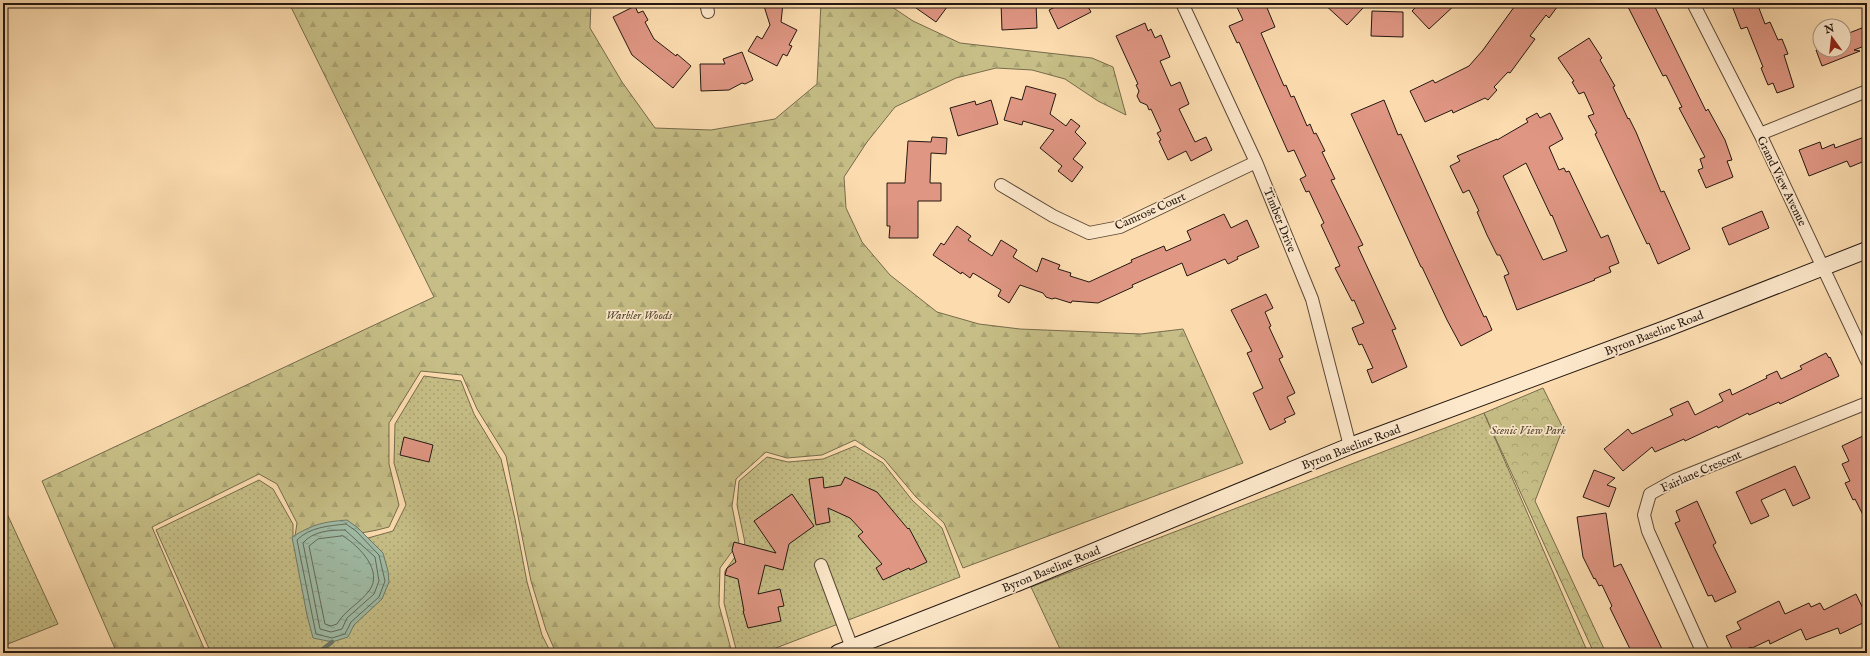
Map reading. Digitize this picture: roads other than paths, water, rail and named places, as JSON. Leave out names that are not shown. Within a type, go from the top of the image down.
[{"type":"main road","name":"Byron Baseline Road","points":[[845,650],[1017,583],[1350,446],[1665,329],[1867,250]]},
{"type":"street","name":"Timber Drive","points":[[1182,3],[1256,162],[1312,299],[1350,446]]},
{"type":"street","name":"Grand View Avenue","points":[[1693,3],[1760,134],[1867,361]]},
{"type":"street","points":[[1760,134],[1867,91]]},
{"type":"street","name":"Camrose Court","points":[[1001,185],[1053,216],[1089,233],[1120,227],[1256,162]]},
{"type":"street","name":"Fairlane Crescent","points":[[1703,653],[1648,531],[1644,515],[1650,494],[1675,480],[1867,403]]},
{"type":"street","points":[[821,565],[845,650]]},
{"type":"water","points":[[347,520],[358,528],[383,553],[388,571],[389,582],[382,599],[354,625],[348,637],[332,642],[313,638],[292,537],[318,524]]},
{"type":"waterway","points":[[318,653],[332,642]]},
{"type":"park label","name":"Warbler Woods","points":[[639,315]]},
{"type":"park label","name":"Scenic View Park","points":[[1528,430]]}]
